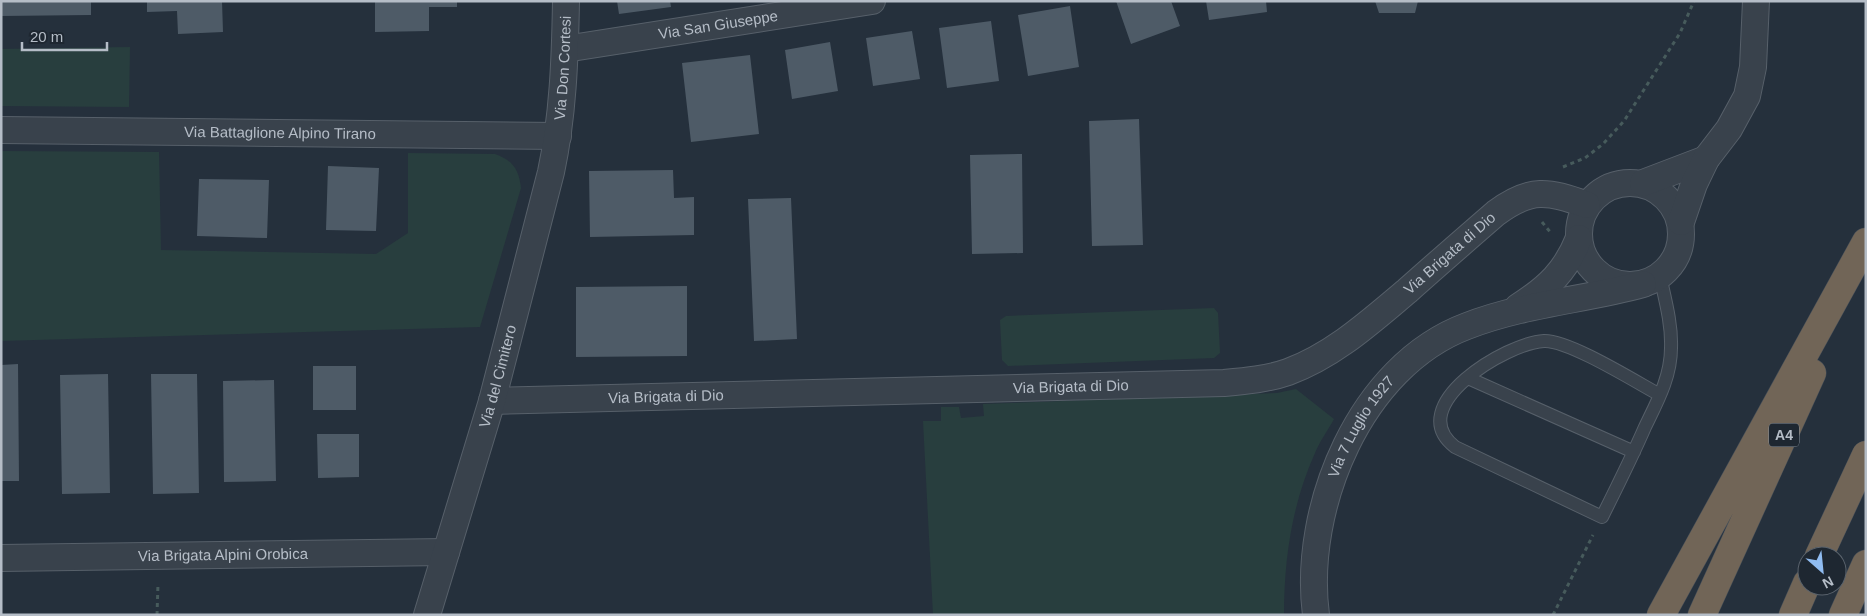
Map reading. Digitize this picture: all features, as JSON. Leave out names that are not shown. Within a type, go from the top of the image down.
[{"type":"highway","points":[[1661,615],[1866,242]]},
{"type":"highway","name":"A4","points":[[1702,615],[1866,256]]},
{"type":"highway","points":[[1825,546],[1866,455]]},
{"type":"highway","points":[[1843,615],[1866,564]]},
{"type":"highway","points":[[1793,615],[1801,596]]},
{"type":"street","name":"Via Don Cortesi","points":[[558,136],[565,49],[566,1]]},
{"type":"street","name":"Via San Giuseppe","points":[[565,49],[872,1]]},
{"type":"street","points":[[1681,222],[1694,184],[1706,159],[1730,129],[1747,96],[1753,67],[1756,1]]},
{"type":"street","name":"Via Battaglione Alpino Tirano","points":[[1,130],[558,136]]},
{"type":"street","name":"Via del Cimitero","points":[[427,615],[492,401],[551,172],[558,136]]},
{"type":"street","points":[[1643,183],[1706,159]]},
{"type":"street","points":[[1627,182],[1643,183],[1660,191],[1673,204],[1681,222],[1682,237],[1679,252],[1671,266],[1651,280],[1625,285],[1608,280],[1588,263],[1579,238],[1582,216],[1587,206],[1598,194],[1611,186],[1627,182]]},
{"type":"street","name":"Via Brigata di Dio","points":[[492,401],[1224,383],[1254,380],[1286,373],[1342,343],[1386,309],[1496,213],[1513,201],[1528,195],[1556,195],[1587,206]]},
{"type":"street","name":"Via 7 Luglio 1927","points":[[1511,312],[1558,276],[1573,252],[1579,238]]},
{"type":"street","name":"Via 7 Luglio 1927","points":[[1316,615],[1313,581],[1314,563],[1323,510],[1338,463],[1366,410],[1404,366],[1431,344],[1466,326],[1511,312],[1604,294],[1651,280]]},
{"type":"street","name":"Via Brigata Alpini Orobica","points":[[1,558],[446,552]]},
{"type":"lane","points":[[1651,280],[1671,335],[1667,376],[1660,395],[1634,452],[1602,517],[1455,447],[1448,442],[1441,432],[1439,421],[1443,406],[1453,392],[1468,378],[1512,350],[1545,341],[1561,344],[1588,356],[1660,395]]},
{"type":"lane","points":[[1468,378],[1634,452]]},
{"type":"path","points":[[1553,236],[1532,211],[1528,195],[1543,177],[1585,158],[1602,144],[1624,121],[1680,32],[1694,1]]},
{"type":"path","points":[[1553,615],[1602,517]]},
{"type":"green space","points":[[130,47],[129,107],[1,106],[1,49]]},
{"type":"green space","points":[[1,151],[159,152],[161,250],[376,254],[408,233],[408,153],[495,154],[506,159],[514,166],[521,188],[480,327],[1,341]]},
{"type":"green space","points":[[1214,308],[1218,313],[1220,353],[1214,358],[1008,366],[1002,360],[1000,320],[1006,316]]},
{"type":"green space","points":[[1296,389],[1334,419],[1315,453],[1300,492],[1288,553],[1284,615],[933,615],[923,421],[941,421],[941,407],[959,407],[961,418],[984,416],[983,404],[1277,393]]},
{"type":"building","points":[[1,1],[91,1],[91,15],[1,16]]},
{"type":"building","points":[[147,1],[222,1],[223,32],[178,34],[177,11],[147,12]]},
{"type":"building","points":[[375,1],[457,1],[457,7],[429,7],[429,31],[375,32]]},
{"type":"building","points":[[617,1],[670,1],[671,7],[619,14]]},
{"type":"building","points":[[1116,1],[1171,1],[1180,26],[1131,44]]},
{"type":"building","points":[[1206,1],[1266,1],[1267,12],[1209,20]]},
{"type":"building","points":[[1375,1],[1418,1],[1415,13],[1379,13]]},
{"type":"building","points":[[1070,6],[1079,67],[1028,76],[1018,15]]},
{"type":"building","points":[[991,21],[999,81],[947,88],[939,28]]},
{"type":"building","points":[[912,31],[920,79],[873,86],[866,38]]},
{"type":"building","points":[[830,42],[838,91],[792,99],[785,50]]},
{"type":"building","points":[[750,55],[759,134],[691,142],[682,63]]},
{"type":"building","points":[[1139,119],[1143,245],[1092,246],[1089,121]]},
{"type":"building","points":[[1022,154],[1023,253],[972,254],[970,155]]},
{"type":"building","points":[[328,166],[379,168],[376,231],[326,230]]},
{"type":"building","points":[[673,170],[674,198],[694,197],[694,235],[590,237],[589,171]]},
{"type":"building","points":[[199,179],[269,180],[267,238],[197,236]]},
{"type":"building","points":[[791,198],[797,339],[754,341],[748,199]]},
{"type":"building","points":[[687,286],[687,356],[576,357],[576,287]]},
{"type":"building","points":[[18,364],[19,481],[1,481],[1,365]]},
{"type":"building","points":[[313,366],[356,366],[356,410],[313,410]]},
{"type":"building","points":[[108,374],[110,493],[62,494],[60,375]]},
{"type":"building","points":[[151,374],[197,374],[199,493],[153,494]]},
{"type":"building","points":[[274,380],[276,481],[224,482],[223,381]]},
{"type":"building","points":[[317,434],[359,434],[359,477],[318,478]]}]
